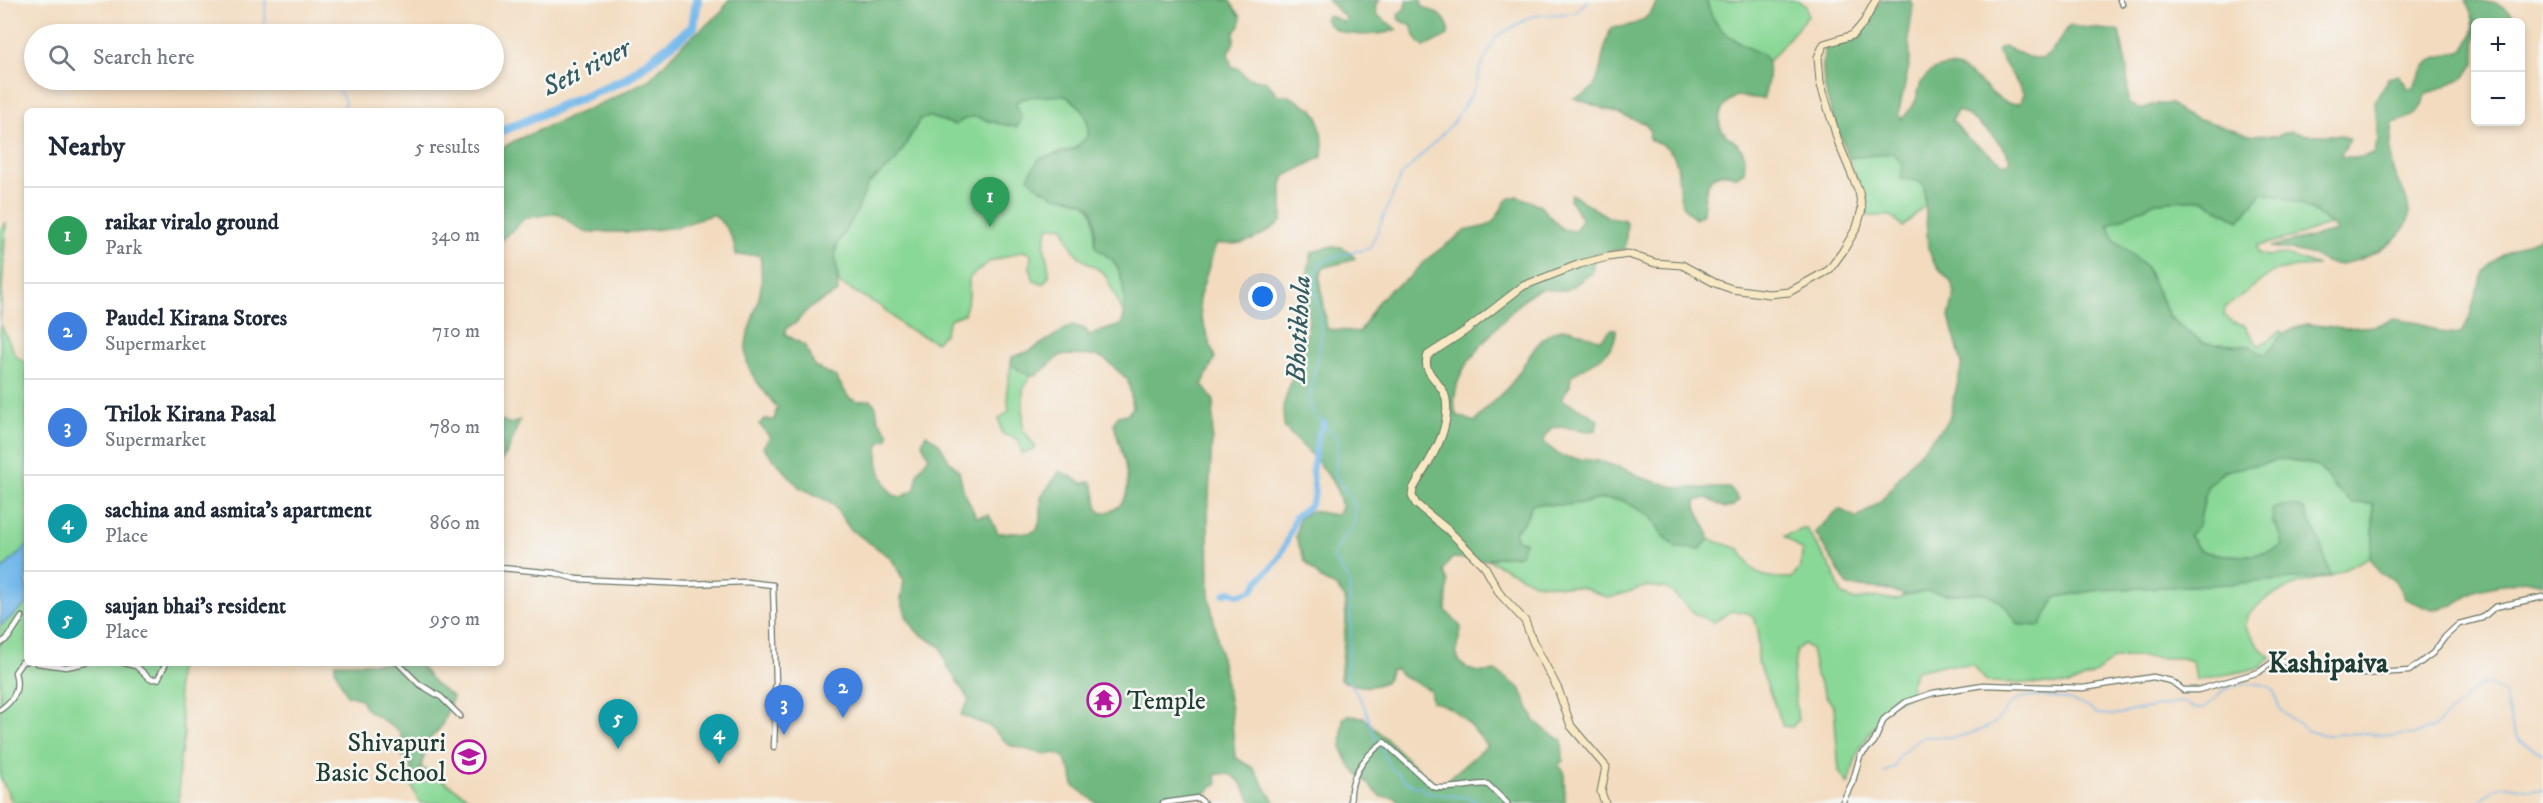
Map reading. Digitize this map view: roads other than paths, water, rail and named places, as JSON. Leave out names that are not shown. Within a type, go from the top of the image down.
[{"type":"main road","points":[[1605,803],[1601,792],[1606,772],[1604,763],[1571,726],[1558,689],[1533,642],[1526,621],[1500,594],[1485,567],[1448,530],[1416,504],[1412,496],[1413,489],[1440,442],[1446,416],[1446,399],[1443,391],[1426,368],[1425,361],[1428,354],[1465,331],[1523,286],[1580,264],[1608,257],[1628,254],[1655,263],[1682,265],[1714,283],[1741,291],[1768,294],[1789,292],[1829,270],[1853,236],[1862,210],[1858,192],[1839,144],[1820,82],[1818,57],[1824,44],[1853,35],[1858,31],[1876,0]]},
{"type":"street","points":[[504,568],[555,573],[584,579],[687,584],[747,582],[773,585],[776,683],[772,709],[775,722],[774,747]]},
{"type":"street","points":[[1842,803],[1860,756],[1874,742],[1884,719],[1892,710],[1906,702],[1927,695],[1983,685],[2063,689],[2094,688],[2131,679],[2153,677],[2171,681],[2183,690],[2198,690],[2259,672],[2273,662],[2280,661],[2311,668],[2363,674],[2399,674],[2409,671],[2433,653],[2459,624],[2482,618],[2495,607],[2543,597]]},
{"type":"street","points":[[0,644],[8,638],[22,617]]},
{"type":"street","points":[[0,710],[12,702],[17,686],[15,672],[24,662]]},
{"type":"street","points":[[136,666],[150,679],[158,679],[165,666]]},
{"type":"street","points":[[401,666],[419,684],[441,697],[460,717]]},
{"type":"street","points":[[1351,803],[1350,792],[1358,768],[1384,742],[1433,787],[1441,790],[1460,785],[1487,784],[1507,803]]},
{"type":"street","points":[[1163,803],[1198,798],[1204,803]]},
{"type":"water","points":[[24,549],[24,606],[0,626],[0,571]]},
{"type":"waterway","points":[[264,24],[266,0]]},
{"type":"waterway","name":"Seti river","points":[[504,130],[626,79],[693,27],[697,0]]},
{"type":"waterway","name":"Bhotikhola","points":[[1483,803],[1465,797],[1426,793],[1420,786],[1415,787],[1404,780],[1390,767],[1373,732],[1364,705],[1346,676],[1351,636],[1349,580],[1332,557],[1354,526],[1354,505],[1335,475],[1338,439],[1319,420],[1310,401],[1321,334],[1316,273],[1319,266],[1328,260],[1370,248],[1401,176],[1453,123],[1476,86],[1480,69],[1496,37],[1532,16],[1575,13],[1588,0]]},
{"type":"waterway","points":[[339,90],[345,102],[344,108]]},
{"type":"waterway","points":[[1224,594],[1231,591],[1238,595],[1253,590],[1279,558],[1295,517],[1310,506],[1315,494],[1312,472],[1318,435],[1324,423]]},
{"type":"waterway","points":[[1884,773],[1894,767],[1900,754],[1918,739],[1957,736],[1988,727],[1996,722],[2014,701],[2022,698],[2044,696],[2069,700],[2081,704],[2096,714],[2113,715],[2178,702],[2200,708],[2209,704],[2228,688],[2248,684],[2268,686],[2273,689],[2280,710],[2308,731],[2326,735],[2366,733],[2391,736],[2416,734],[2434,727],[2481,684],[2490,684],[2504,694],[2514,733],[2519,741],[2543,754]]},
{"type":"waterway","points":[[2479,803],[2496,788],[2503,786],[2543,790]]},
{"type":"place","name":"raikar viralo ground","points":[[990,227]]},
{"type":"place","name":"Temple","points":[[1104,700]]},
{"type":"place","name":"Paudel Kirana Stores","points":[[843,718]]},
{"type":"place","name":"Trilok Kirana Pasal","points":[[784,735]]},
{"type":"place","name":"saujan bhai's resident","points":[[618,749]]},
{"type":"place","name":"Shivapuri Basic School","points":[[469,757]]},
{"type":"place","name":"sachina and asmita's apartment","points":[[719,764]]},
{"type":"district","name":"Kashipaiva","points":[[2328,662]]}]
